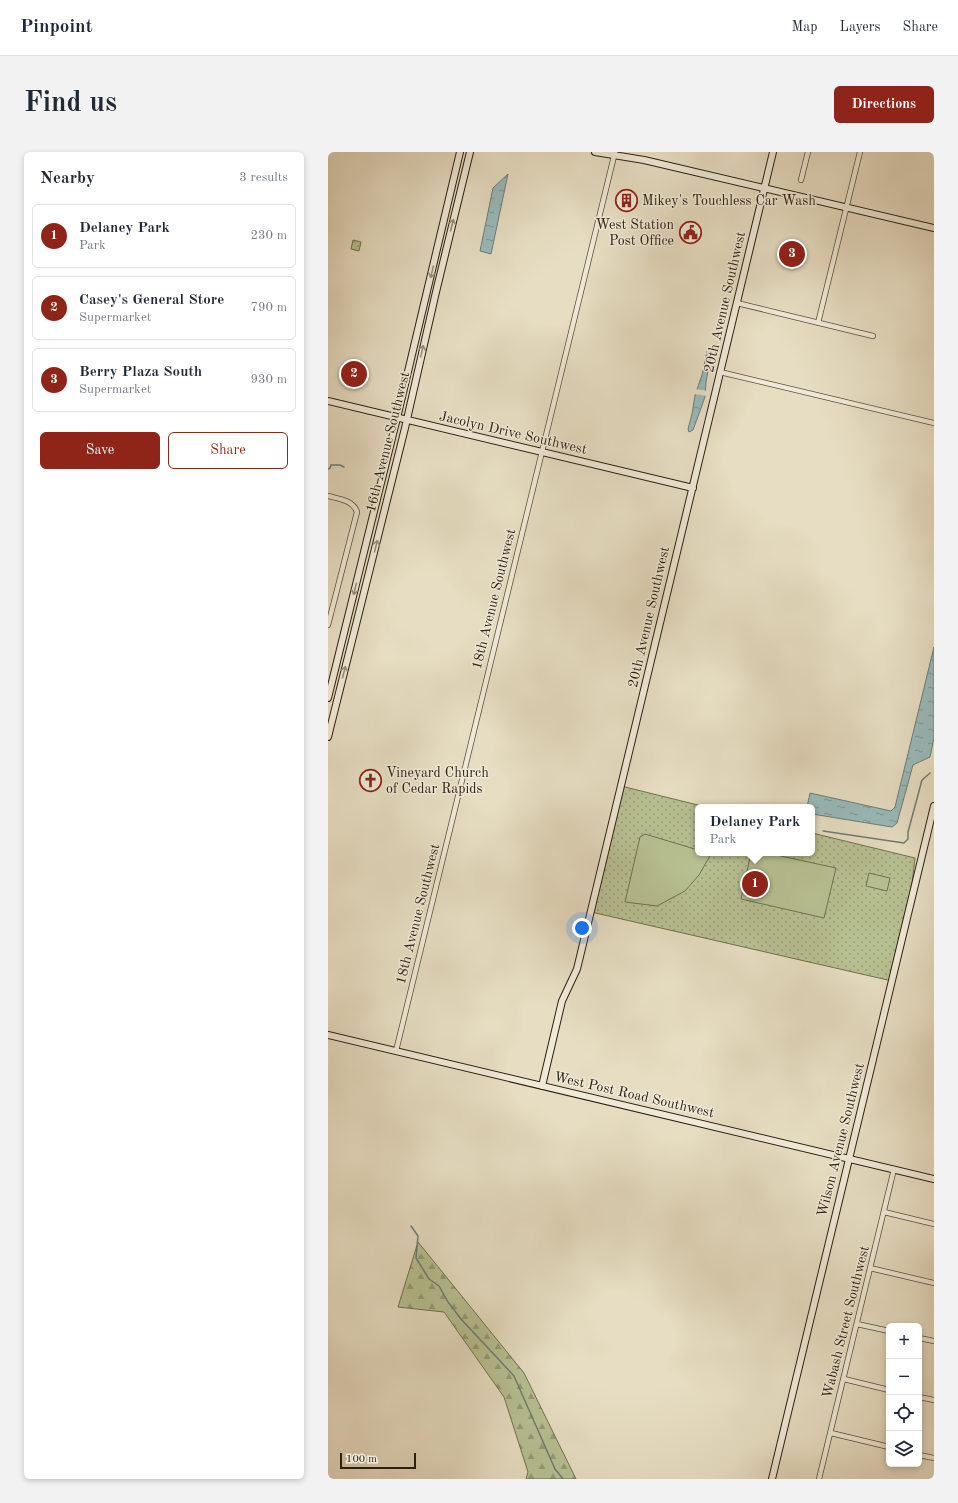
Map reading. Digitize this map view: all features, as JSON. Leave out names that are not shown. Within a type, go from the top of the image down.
[{"type":"street","name":"16th Avenue Southwest","points":[[328,698],[397,418],[460,152]]},
{"type":"street","name":"16th Avenue Southwest","points":[[328,732],[407,420],[470,152]]},
{"type":"street","points":[[595,152],[614,153],[934,228]]},
{"type":"street","name":"20th Avenue Southwest","points":[[542,1086],[562,1001],[577,969],[773,152]]},
{"type":"street","points":[[801,180],[808,152]]},
{"type":"street","points":[[818,323],[860,152]]},
{"type":"street","name":"18th Avenue Southwest","points":[[396,1051],[614,153]]},
{"type":"street","points":[[428,327],[425,319],[431,291],[429,285]]},
{"type":"street","points":[[737,303],[873,336]]},
{"type":"street","points":[[720,372],[934,423]]},
{"type":"street","name":"Jacolyn Drive Southwest","points":[[328,401],[693,488]]},
{"type":"street","points":[[328,496],[348,501],[355,507],[357,512],[328,625]]},
{"type":"street","name":"Wilson Avenue Southwest","points":[[772,1479],[932,824],[934,806]]},
{"type":"street","name":"West Post Road Southwest","points":[[328,1035],[934,1179]]},
{"type":"street","name":"Wabash Street Southwest","points":[[819,1479],[894,1169]]},
{"type":"street","points":[[884,1212],[934,1224]]},
{"type":"street","points":[[870,1268],[934,1283]]},
{"type":"street","points":[[857,1324],[886,1330]]},
{"type":"street","points":[[922,1339],[934,1342]]},
{"type":"street","points":[[844,1379],[886,1389]]},
{"type":"street","points":[[922,1398],[934,1400]]},
{"type":"street","points":[[830,1433],[886,1446]]},
{"type":"street","points":[[922,1455],[934,1458]]},
{"type":"green space","points":[[353,240],[361,242],[359,251],[351,249]]},
{"type":"green space","points":[[621,786],[695,804],[695,856],[815,856],[815,834],[915,858],[909,909],[892,981],[591,912]]},
{"type":"green space","points":[[645,834],[695,849],[695,856],[710,856],[699,875],[685,891],[657,906],[625,902],[640,837]]},
{"type":"green space","points":[[750,856],[781,856],[836,868],[824,918],[741,899]]},
{"type":"green space","points":[[869,873],[890,878],[887,891],[866,886]]},
{"type":"green space","points":[[418,1242],[524,1373],[576,1479],[526,1479],[528,1472],[504,1397],[444,1312],[398,1307]]},
{"type":"water","points":[[508,174],[491,254],[480,251],[493,188]]},
{"type":"water","points":[[708,347],[711,349],[711,354],[705,397],[693,430],[689,432],[688,429],[695,395],[702,375]]},
{"type":"water","points":[[934,647],[934,738],[930,757],[913,765],[897,823],[892,827],[815,814],[815,804],[808,804],[810,793],[891,811],[895,807]]},
{"type":"pier","points":[[695,389],[708,391],[707,396],[694,394]]},
{"type":"waterway","points":[[328,469],[331,465],[340,465],[344,467]]},
{"type":"waterway","points":[[823,831],[904,843],[908,839],[908,832],[922,780],[930,773]]},
{"type":"waterway","points":[[411,1226],[418,1236],[416,1258],[429,1279],[439,1286],[448,1302],[461,1319],[514,1376],[555,1469],[563,1479]]},
{"type":"place","name":"Mikey's Touchless Car Wash","points":[[627,201]]},
{"type":"place","name":"West Station Post Office","points":[[690,233]]},
{"type":"place","name":"Berry Plaza South","points":[[792,254]]},
{"type":"place","name":"Casey's General Store","points":[[354,374]]},
{"type":"place","name":"Vineyard Church of Cedar Rapids","points":[[370,781]]},
{"type":"place","name":"Delaney Park","points":[[755,884]]}]
